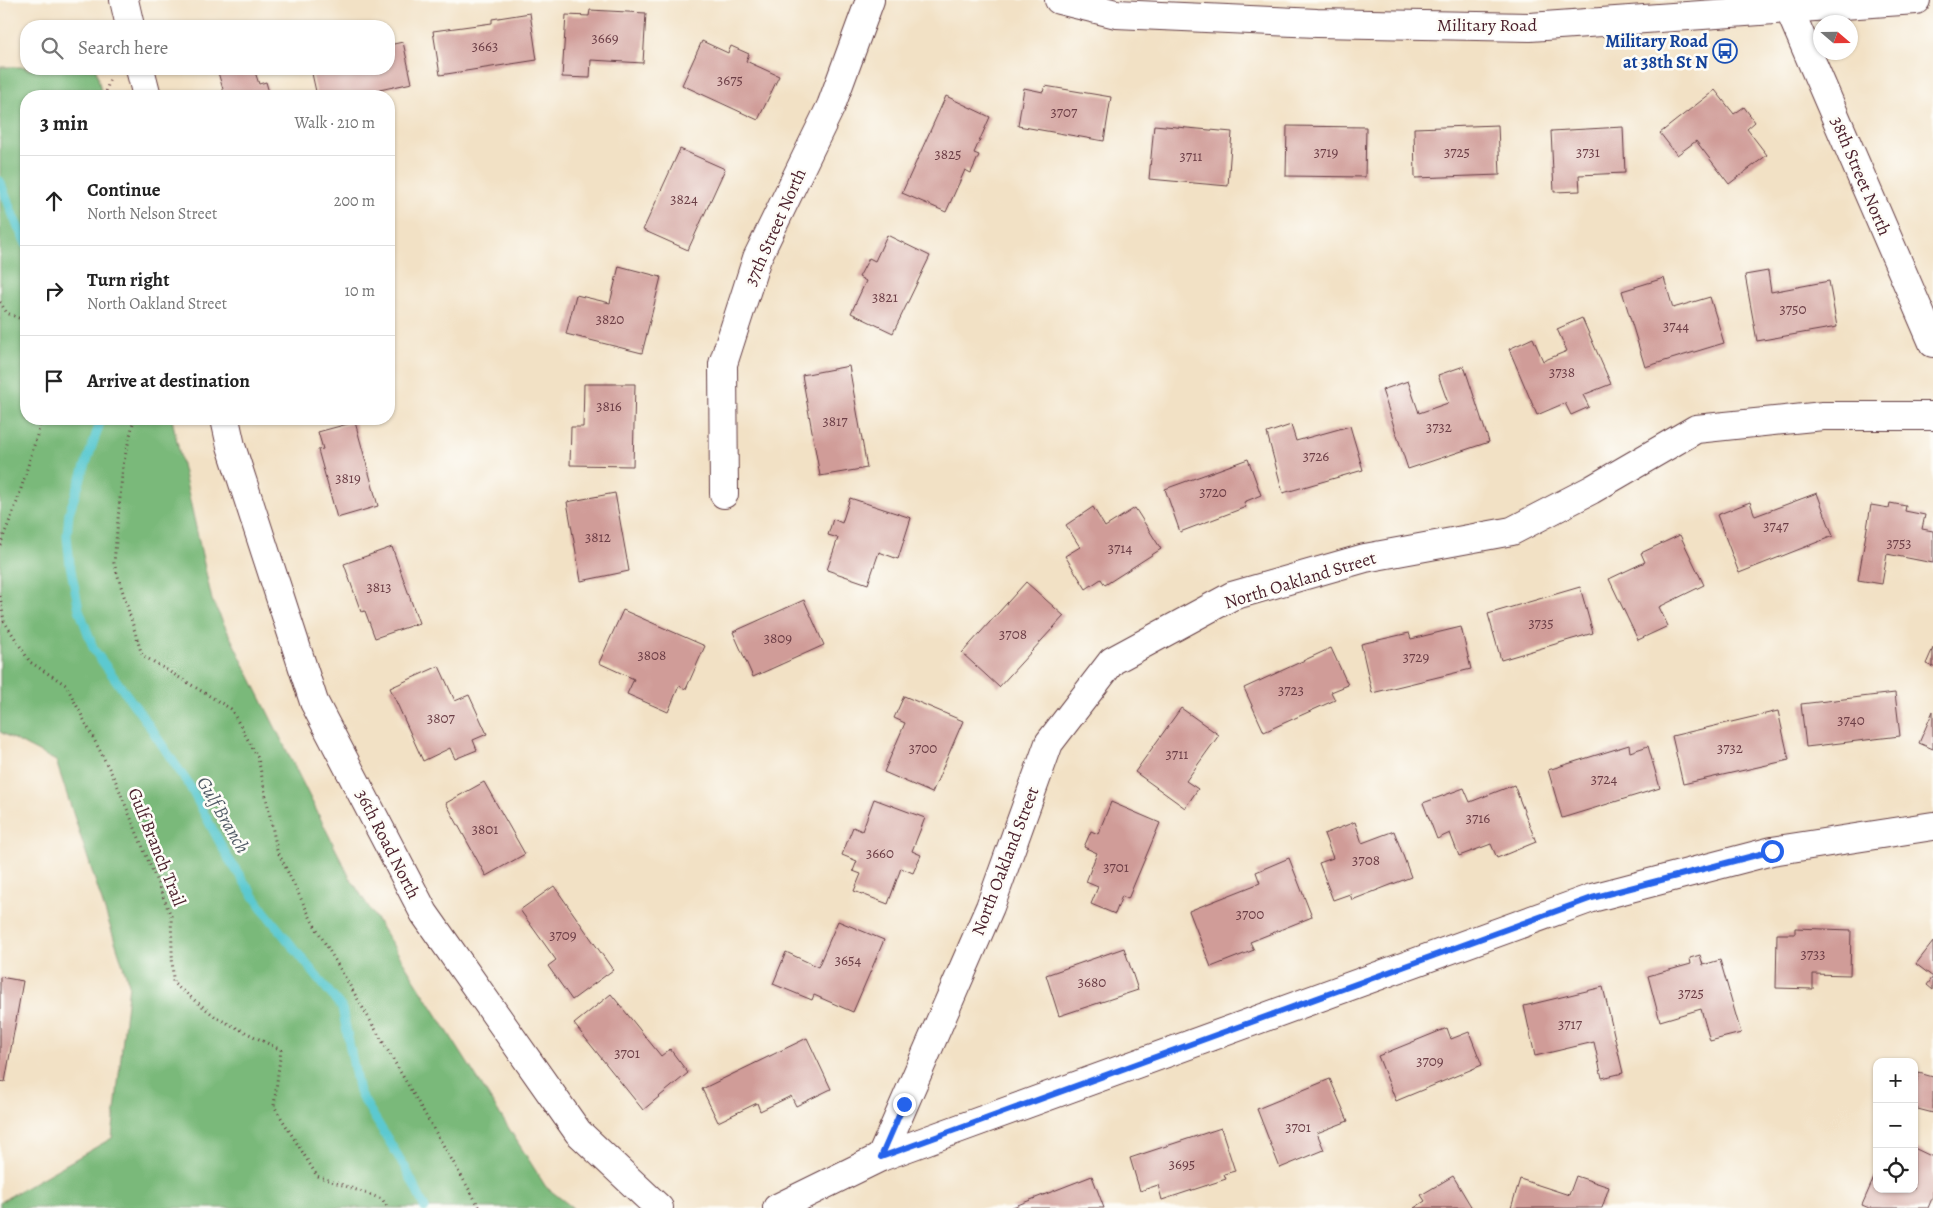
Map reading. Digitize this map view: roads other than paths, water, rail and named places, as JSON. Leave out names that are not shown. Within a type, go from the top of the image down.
[{"type":"street","points":[[124,0],[129,20]]},
{"type":"street","name":"37th Street North","points":[[724,494],[723,364],[757,258],[831,106],[870,0]]},
{"type":"street","name":"Military Road","points":[[1059,0],[1116,14],[1317,23],[1530,27],[1916,0]]},
{"type":"street","name":"38th Street North","points":[[1789,9],[1933,343]]},
{"type":"street","points":[[142,75],[145,90]]},
{"type":"street","name":"North Oakland Street","points":[[881,1157],[990,907],[1049,743],[1112,661],[1232,596],[1365,558],[1512,530],[1591,490],[1696,429],[1823,416],[1933,416]]},
{"type":"street","name":"36th Road North","points":[[226,425],[231,446],[314,702],[424,913],[578,1132],[659,1208]]},
{"type":"street","points":[[777,1208],[881,1157],[1592,898],[1772,851],[1933,826]]},
{"type":"waterway","name":"Gulf Branch","points":[[0,181],[20,231]]},
{"type":"waterway","name":"Gulf Branch","points":[[99,425],[69,513],[67,536],[70,565],[79,609],[94,650],[148,724],[189,785],[228,858],[264,911],[342,1008],[359,1092],[406,1169],[425,1208]]},
{"type":"place","name":"Military Road at 38th St N","points":[[1725,51]]}]
